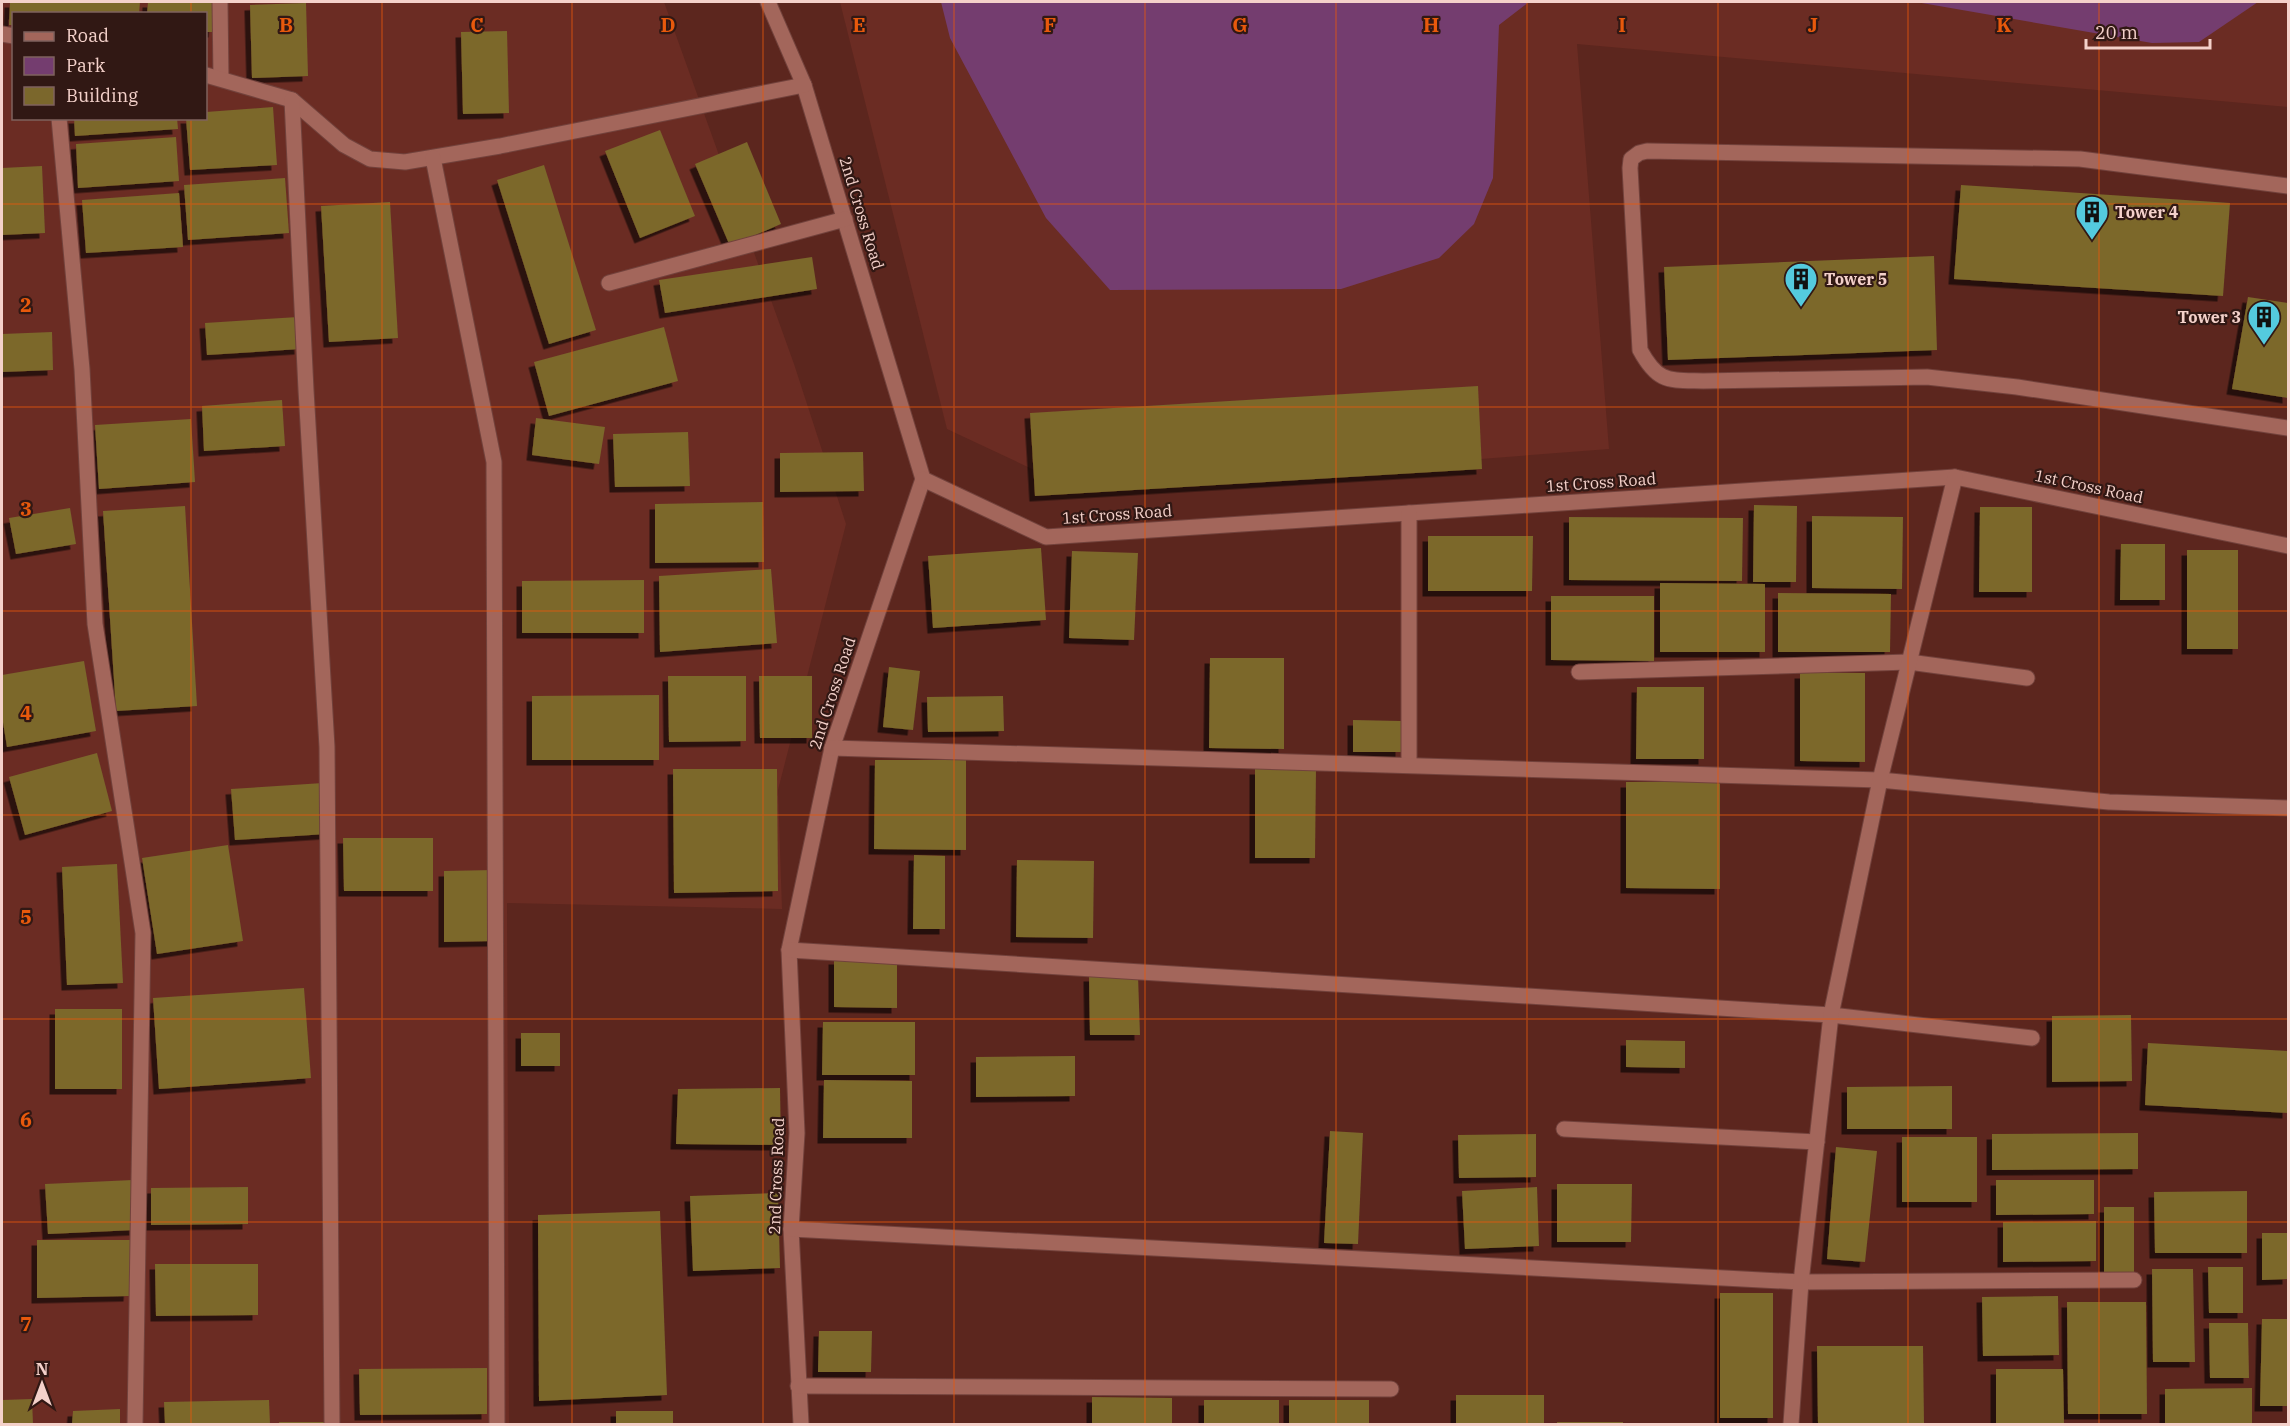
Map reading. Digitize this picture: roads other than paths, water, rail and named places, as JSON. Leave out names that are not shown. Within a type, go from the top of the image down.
[{"type":"street","points":[[220,2],[221,78]]},
{"type":"street","name":"2nd Cross Road","points":[[768,2],[804,84],[923,479],[832,748],[789,950],[797,1133],[791,1229],[801,1425]]},
{"type":"street","points":[[207,75],[292,100],[344,145],[370,159],[405,162],[804,84]]},
{"type":"street","points":[[292,100],[306,402],[327,747],[332,1425]]},
{"type":"street","points":[[59,120],[82,369],[95,624],[143,933],[135,1425]]},
{"type":"street","points":[[2289,186],[2080,159],[1647,151],[1631,159],[1630,168],[1640,350],[1651,369],[1669,380],[1927,377],[2017,387],[2289,428]]},
{"type":"street","points":[[433,158],[494,462],[497,1425]]},
{"type":"street","points":[[609,283],[845,219]]},
{"type":"street","points":[[1791,1425],[1801,1282],[1831,1016],[1880,780],[1955,477]]},
{"type":"street","name":"1st Cross Road","points":[[923,479],[1046,537],[1955,477],[2289,546]]},
{"type":"street","points":[[1409,513],[1409,765]]},
{"type":"street","points":[[1579,672],[1909,662],[2027,678]]},
{"type":"street","points":[[832,748],[1880,780],[2109,802],[2289,808]]},
{"type":"street","points":[[789,950],[1831,1016],[2032,1038]]},
{"type":"street","points":[[1564,1129],[1816,1142]]},
{"type":"street","points":[[791,1229],[1801,1282],[2134,1280]]},
{"type":"street","points":[[798,1386],[1391,1389]]},
{"type":"place","name":"Tower 4","points":[[2092,241]]},
{"type":"place","name":"Tower 5","points":[[1801,308]]},
{"type":"place","name":"Tower 3","points":[[2264,346]]}]
